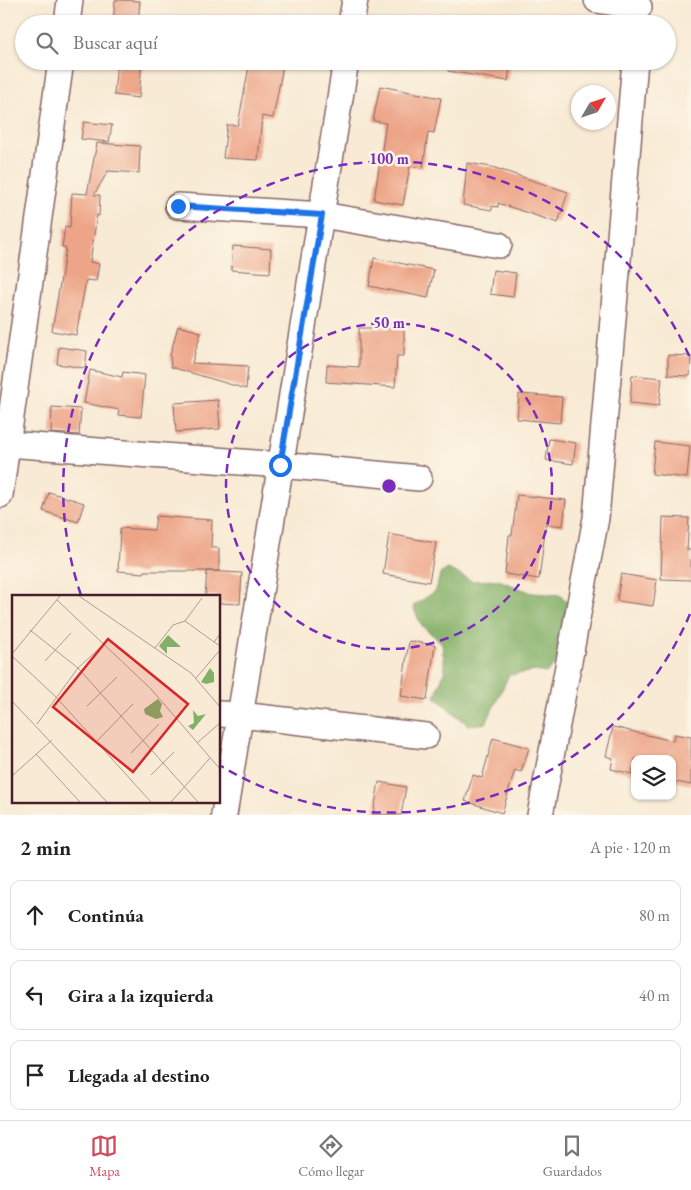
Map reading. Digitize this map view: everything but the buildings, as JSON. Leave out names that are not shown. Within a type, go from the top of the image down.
[{"type":"street","points":[[68,15],[70,0]]},
{"type":"street","points":[[352,15],[355,0]]},
{"type":"street","points":[[597,0],[639,10]]},
{"type":"street","points":[[0,495],[60,70]]},
{"type":"street","points":[[224,815],[229,714],[280,465],[345,70]]},
{"type":"street","points":[[540,815],[596,518],[634,70]]},
{"type":"street","points":[[178,206],[322,215],[499,245]]},
{"type":"street","points":[[8,444],[419,478]]},
{"type":"street","points":[[229,714],[426,736]]},
{"type":"green space","points":[[448,569],[472,581],[498,580],[532,593],[560,595],[572,607],[558,660],[546,673],[535,671],[509,675],[486,723],[468,725],[435,697],[445,670],[442,643],[421,625],[413,606],[436,591],[440,574]]},
{"type":"route","points":[[178,206],[322,215],[280,465]]}]
